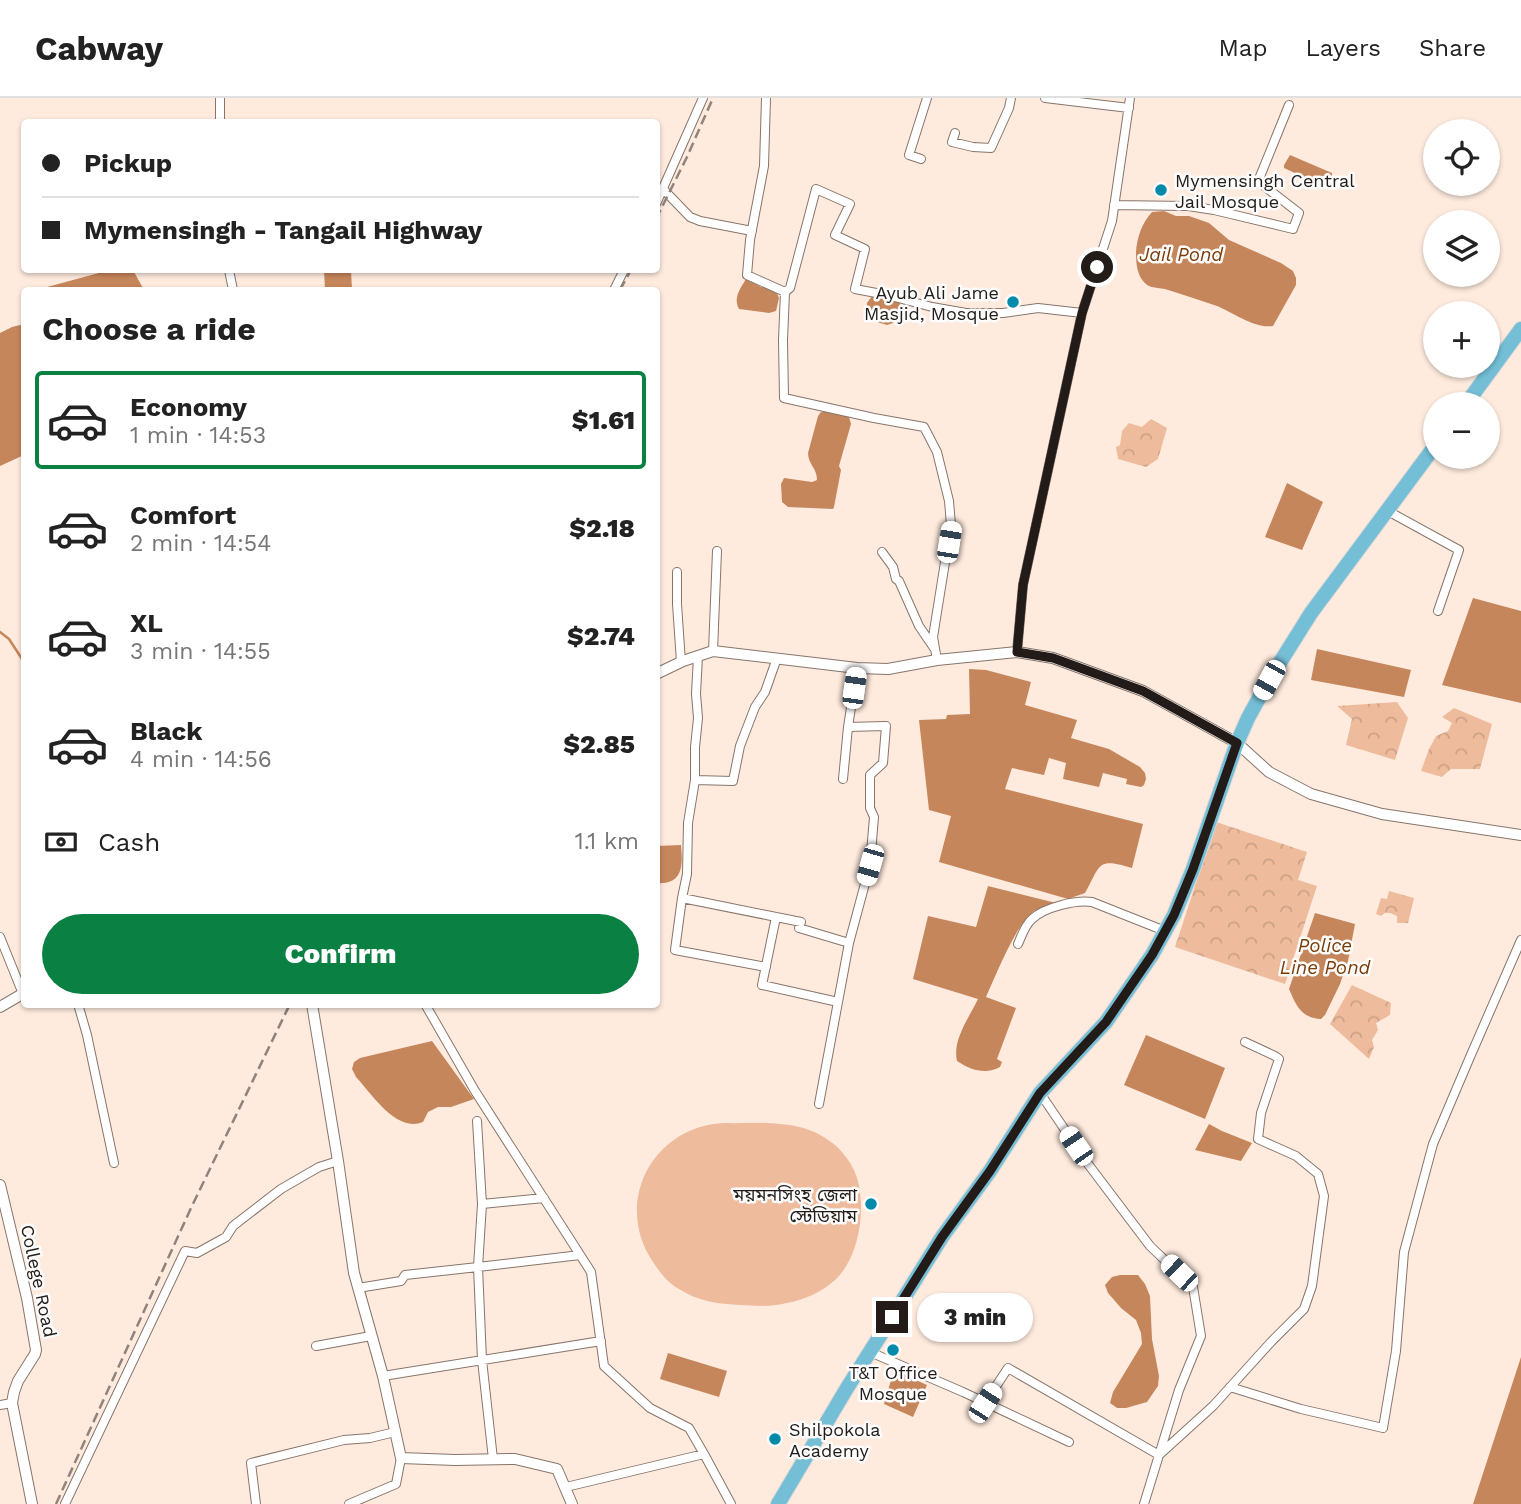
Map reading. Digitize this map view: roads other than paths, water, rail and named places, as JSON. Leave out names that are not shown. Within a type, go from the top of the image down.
[{"type":"highway","points":[[1475,392],[1521,329]]},
{"type":"highway","points":[[778,1504],[942,1237],[990,1171],[1040,1093],[1106,1022],[1152,955],[1174,915],[1193,869],[1248,718],[1311,613],[1423,462]]},
{"type":"street","points":[[220,98],[220,119]]},
{"type":"street","points":[[660,195],[703,98]]},
{"type":"street","points":[[766,98],[764,166],[751,231],[747,275],[785,292]]},
{"type":"street","points":[[921,159],[909,155],[927,98]]},
{"type":"street","points":[[955,133],[952,142],[991,148],[1011,98]]},
{"type":"street","points":[[1045,98],[1129,108]]},
{"type":"street","points":[[1017,652],[1023,585],[1082,313],[1112,221],[1130,98]]},
{"type":"street","points":[[1114,205],[1188,206],[1293,229],[1299,213],[1259,183],[1289,106]]},
{"type":"street","points":[[663,189],[690,217],[751,231]]},
{"type":"street","points":[[936,655],[933,637],[951,525],[937,452],[924,427],[783,398],[785,292],[790,288],[816,189],[850,204],[835,235],[865,249],[855,289],[966,313],[1003,313],[1038,308],[1082,313]]},
{"type":"street","points":[[1387,510],[1459,550],[1438,611]]},
{"type":"street","points":[[713,651],[717,551]]},
{"type":"street","points":[[882,552],[893,567],[896,579],[936,655]]},
{"type":"street","points":[[677,572],[681,662]]},
{"type":"street","points":[[660,672],[713,651],[857,668],[888,669],[936,655],[1017,652],[1053,658],[1143,691],[1237,743],[1269,772],[1311,794],[1382,814],[1521,835]]},
{"type":"street","points":[[698,656],[698,718],[695,780],[688,823],[689,860],[675,950],[766,967]]},
{"type":"street","points":[[695,780],[733,782],[740,746],[777,659]]},
{"type":"street","points":[[843,779],[857,668]]},
{"type":"street","points":[[819,1104],[849,943],[870,865],[874,817],[870,808],[870,775],[883,762],[887,726],[848,727]]},
{"type":"street","points":[[682,898],[801,922],[799,928],[849,943]]},
{"type":"street","points":[[1018,944],[1033,918],[1050,908],[1083,901],[1092,902],[1165,931]]},
{"type":"street","points":[[776,917],[762,985],[838,1002]]},
{"type":"street","points":[[0,937],[21,987]]},
{"type":"street","points":[[1230,1387],[1301,1409],[1383,1428],[1396,1351],[1404,1252],[1433,1144],[1521,940]]},
{"type":"street","points":[[0,1007],[21,996]]},
{"type":"street","points":[[79,1008],[114,1163]]},
{"type":"street","points":[[313,1008],[354,1273],[383,1376],[401,1458],[396,1484],[349,1504]]},
{"type":"street","points":[[427,1008],[475,1091],[591,1272],[604,1366],[650,1408],[689,1429],[731,1504]]},
{"type":"street","points":[[1159,1455],[1213,1406],[1304,1309],[1312,1286],[1324,1196],[1318,1174],[1296,1156],[1258,1139],[1261,1113],[1279,1059],[1245,1042]]},
{"type":"street","points":[[1040,1093],[1088,1164],[1150,1245],[1194,1287],[1201,1336],[1179,1390],[1144,1504]]},
{"type":"street","points":[[477,1121],[482,1204],[478,1267],[482,1360],[492,1459]]},
{"type":"street","points":[[65,1504],[185,1251],[197,1253],[226,1237],[233,1226],[281,1189],[319,1167],[338,1161]]},
{"type":"street","name":"College Road","points":[[0,1185],[27,1298],[36,1350],[18,1381],[12,1403]]},
{"type":"street","points":[[482,1204],[544,1198]]},
{"type":"street","points":[[358,1287],[401,1281],[405,1275],[580,1255]]},
{"type":"street","points":[[316,1346],[371,1336]]},
{"type":"street","points":[[383,1376],[601,1341]]},
{"type":"street","points":[[870,1352],[1069,1442]]},
{"type":"street","points":[[985,1403],[1008,1368],[1159,1455]]},
{"type":"street","points":[[0,1405],[12,1403],[32,1504]]},
{"type":"street","points":[[256,1504],[251,1463],[344,1440],[396,1432]]},
{"type":"street","points":[[566,1487],[704,1454]]},
{"type":"street","points":[[401,1458],[515,1459],[557,1469],[572,1504]]},
{"type":"water","points":[[1290,155],[1332,173],[1325,187],[1284,168]]},
{"type":"water","name":"Jail Pond","points":[[1164,211],[1209,223],[1229,240],[1293,271],[1296,285],[1273,326],[1252,323],[1217,306],[1145,283],[1137,266],[1139,236],[1152,212]]},
{"type":"water","points":[[99,273],[135,273],[142,287],[47,287]]},
{"type":"water","points":[[324,273],[351,273],[352,287],[325,287]]},
{"type":"water","points":[[746,279],[776,291],[779,298],[776,311],[769,313],[739,309],[737,297]]},
{"type":"water","points":[[872,296],[899,300],[893,323],[887,325],[870,320],[867,303]]},
{"type":"water","points":[[21,325],[21,456],[0,466],[0,333]]},
{"type":"water","points":[[833,411],[849,417],[851,424],[839,466],[841,470],[834,507],[788,507],[782,502],[781,484],[784,478],[812,482],[817,480],[808,453],[818,416],[821,412]]},
{"type":"water","points":[[1287,483],[1323,502],[1302,550],[1265,537]]},
{"type":"water","points":[[1473,598],[1521,611],[1521,703],[1442,685]]},
{"type":"water","points":[[1317,649],[1411,670],[1404,697],[1311,680]]},
{"type":"water","points":[[969,669],[986,670],[1031,682],[1025,705],[1077,720],[1071,738],[1109,749],[1140,767],[1145,773],[1146,779],[1141,787],[1126,784],[1127,779],[1103,773],[1099,787],[1063,779],[1066,763],[1049,758],[1044,775],[1012,768],[1005,789],[1143,824],[1132,868],[1112,863],[1101,866],[1085,893],[1068,899],[939,862],[951,816],[929,810],[919,720],[946,719],[947,715],[970,714]]},
{"type":"water","points":[[681,845],[679,873],[672,881],[665,883],[660,883],[660,846]]},
{"type":"water","points":[[988,886],[1060,904],[1034,911],[1027,918],[1001,964],[986,997],[1016,1008],[997,1059],[1002,1062],[1000,1067],[984,1071],[967,1067],[957,1061],[956,1053],[962,1029],[978,999],[913,979],[928,916],[976,927]]},
{"type":"water","name":"Police Line Pond","points":[[1315,913],[1355,924],[1348,961],[1340,984],[1321,1019],[1304,1013],[1289,989]]},
{"type":"water","points":[[1146,1035],[1225,1068],[1205,1119],[1124,1085]]},
{"type":"water","points":[[432,1041],[474,1099],[451,1107],[438,1107],[428,1112],[423,1122],[403,1122],[385,1110],[356,1077],[352,1069],[354,1062],[360,1058]]},
{"type":"water","points":[[1209,1124],[1252,1143],[1241,1161],[1195,1150]]},
{"type":"water","points":[[1138,1275],[1150,1296],[1152,1339],[1159,1376],[1158,1386],[1147,1402],[1126,1408],[1117,1408],[1110,1403],[1113,1392],[1142,1344],[1136,1320],[1121,1308],[1108,1293],[1105,1285],[1112,1277]]},
{"type":"water","points":[[668,1353],[727,1371],[719,1397],[660,1379]]},
{"type":"water","points":[[1521,1357],[1521,1504],[1473,1504]]},
{"type":"water","points":[[894,1370],[927,1385],[913,1417],[884,1404]]},
{"type":"waterway","points":[[0,632],[9,639],[21,657]]},
{"type":"railway","points":[[660,211],[713,98]]},
{"type":"railway","points":[[622,287],[629,273]]},
{"type":"railway","points":[[56,1504],[191,1208],[288,1008]]},
{"type":"place","name":"Mymensingh Central Jail Mosque","points":[[1161,190]]},
{"type":"place","name":"Ayub Ali Jame Masjid, Mosque","points":[[1013,302]]},
{"type":"place","name":"ময়মনসিংহ জেলা স্টেডিয়াম","points":[[871,1204]]},
{"type":"place","name":"T&T Office Mosque","points":[[893,1350]]},
{"type":"place","name":"Shilpokola Academy","points":[[775,1439]]}]
